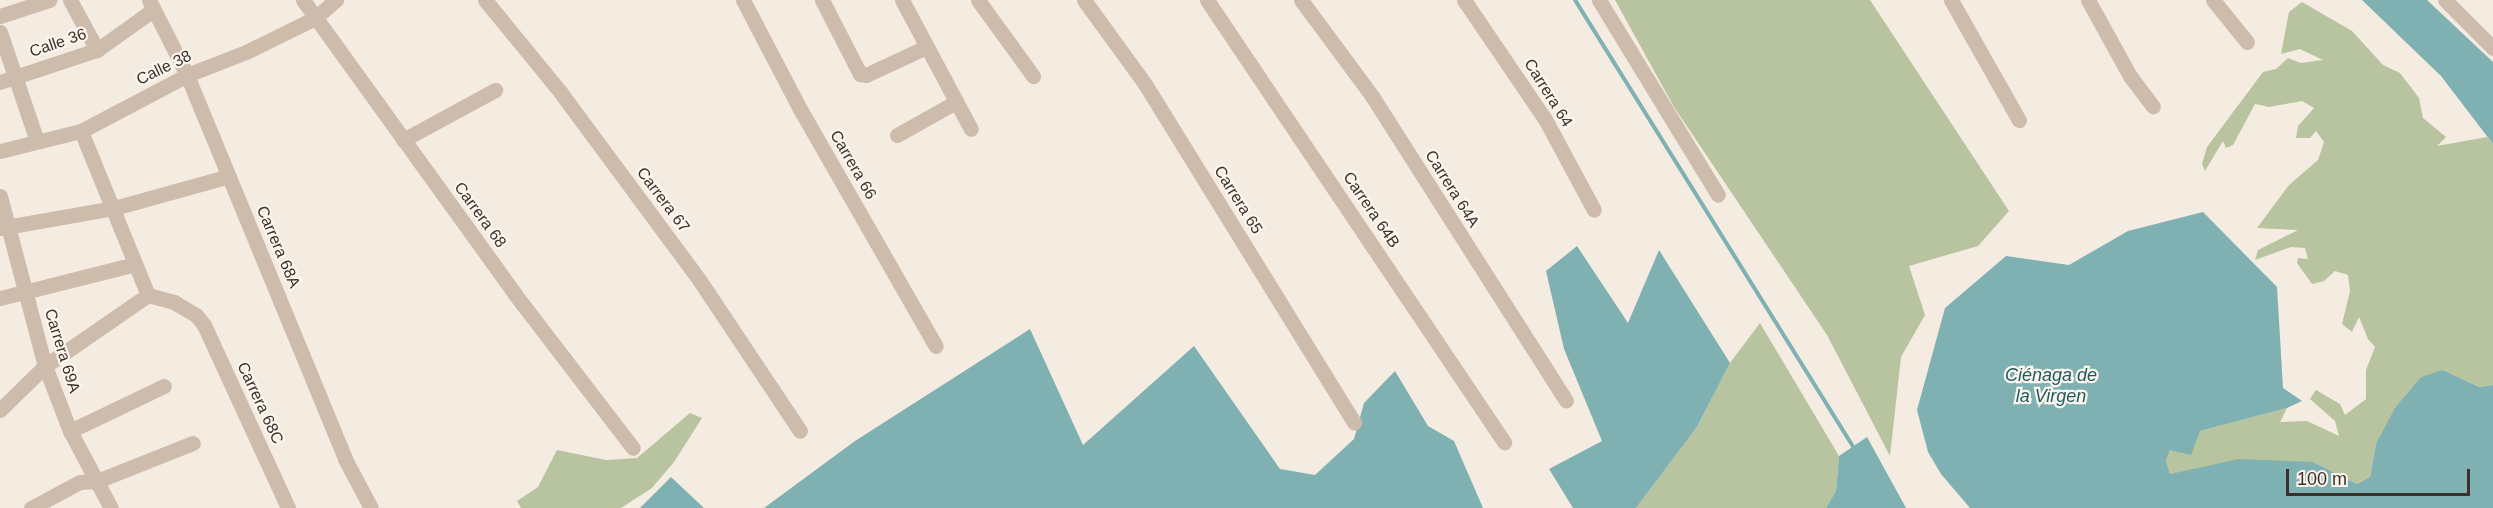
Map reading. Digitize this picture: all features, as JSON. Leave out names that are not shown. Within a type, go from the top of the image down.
[{"type":"street","points":[[0,16],[49,0]]},
{"type":"street","points":[[70,0],[97,50]]},
{"type":"street","name":"Carrera 68","points":[[303,0],[403,140],[633,448]]},
{"type":"street","name":"Calle 38","points":[[0,151],[81,131],[187,75],[246,52],[315,18],[336,0]]},
{"type":"street","name":"Carrera 67","points":[[484,0],[561,93],[700,281],[800,430]]},
{"type":"street","name":"Carrera 66","points":[[743,0],[800,109],[936,346]]},
{"type":"street","points":[[822,0],[860,74],[866,75],[926,47]]},
{"type":"street","points":[[902,0],[971,129]]},
{"type":"street","points":[[978,0],[1033,76]]},
{"type":"street","name":"Carrera 65","points":[[1084,0],[1145,84],[1354,423]]},
{"type":"street","name":"Carrera 64B","points":[[1207,0],[1504,442]]},
{"type":"street","name":"Carrera 64A","points":[[1301,0],[1372,96],[1566,401]]},
{"type":"street","name":"Carrera 64","points":[[1464,0],[1545,119],[1594,210]]},
{"type":"street","points":[[1599,0],[1718,195]]},
{"type":"street","points":[[1951,0],[2019,120]]},
{"type":"street","points":[[2088,0],[2130,76],[2153,106]]},
{"type":"street","points":[[2213,0],[2247,42]]},
{"type":"street","points":[[2445,0],[2493,48]]},
{"type":"street","name":"Calle 36","points":[[0,82],[54,67],[97,50],[151,5]]},
{"type":"street","name":"Carrera 68A","points":[[151,5],[187,75],[345,459],[371,508]]},
{"type":"street","points":[[0,32],[37,141]]},
{"type":"street","points":[[403,140],[495,90]]},
{"type":"street","points":[[897,135],[956,102]]},
{"type":"street","points":[[0,410],[45,366],[148,295],[81,131]]},
{"type":"street","points":[[4,227],[114,208],[229,176]]},
{"type":"street","name":"Carrera 69A","points":[[0,196],[4,227],[26,290],[45,366],[70,430],[111,508]]},
{"type":"street","points":[[0,298],[135,264]]},
{"type":"street","name":"Carrera 68C","points":[[148,295],[174,302],[196,315],[288,508]]},
{"type":"street","points":[[70,430],[164,386]]},
{"type":"street","points":[[30,508],[80,482],[97,481],[193,442]]},
{"type":"green space","points":[[1615,0],[1870,0],[2009,211],[1978,246],[1909,266],[1925,315],[1901,357],[1890,456],[1827,335],[1674,107]]},
{"type":"green space","points":[[2302,2],[2352,31],[2383,65],[2400,73],[2419,98],[2423,118],[2446,137],[2437,146],[2487,137],[2493,144],[2493,385],[2479,387],[2443,370],[2376,444],[2370,477],[2357,484],[2313,462],[2209,467],[2170,474],[2166,461],[2170,450],[2191,446],[2200,431],[2287,408],[2280,422],[2307,421],[2339,436],[2335,421],[2310,399],[2316,390],[2340,404],[2345,415],[2366,399],[2366,370],[2375,347],[2368,339],[2359,317],[2352,332],[2342,324],[2350,291],[2348,275],[2335,271],[2324,281],[2312,284],[2297,263],[2298,258],[2308,259],[2305,248],[2291,247],[2255,260],[2258,250],[2298,230],[2257,228],[2289,185],[2318,160],[2324,142],[2316,131],[2310,138],[2296,138],[2298,126],[2314,108],[2302,101],[2269,107],[2255,104],[2233,145],[2226,148],[2223,141],[2205,171],[2202,164],[2207,147],[2263,72],[2276,69],[2288,58],[2301,63],[2323,60],[2300,49],[2281,54],[2289,12]]},
{"type":"green space","points":[[1760,323],[1839,456],[1836,491],[1826,508],[1636,508],[1697,427],[1730,363]]},
{"type":"green space","points":[[690,413],[702,418],[674,462],[652,488],[621,508],[521,508],[517,501],[538,487],[557,450],[606,460],[637,458]]},
{"type":"water","points":[[2362,0],[2427,0],[2493,62],[2493,144],[2441,76]]},
{"type":"water","name":"Ciénaga de la Virgen","points":[[2203,212],[2277,287],[2283,388],[2302,401],[2287,408],[2200,431],[2191,455],[2170,450],[2166,461],[2170,474],[2239,459],[2313,462],[2357,484],[2370,477],[2376,444],[2395,408],[2421,377],[2443,370],[2479,387],[2493,385],[2493,508],[1970,508],[1941,474],[1928,452],[1917,410],[1945,308],[2006,256],[2069,265],[2128,231]]},
{"type":"water","points":[[1577,246],[1628,323],[1659,250],[1730,363],[1697,427],[1636,508],[1573,508],[1549,469],[1602,441],[1564,349],[1546,271]]},
{"type":"water","points":[[1030,329],[1083,445],[1194,346],[1280,469],[1315,475],[1354,439],[1364,403],[1395,371],[1428,426],[1454,441],[1483,508],[764,508],[855,441]]},
{"type":"water","points":[[1867,437],[1906,508],[1826,508],[1836,491],[1839,456]]},
{"type":"water","points":[[671,477],[704,508],[640,508]]},
{"type":"waterway","points":[[1575,0],[1854,448]]}]
